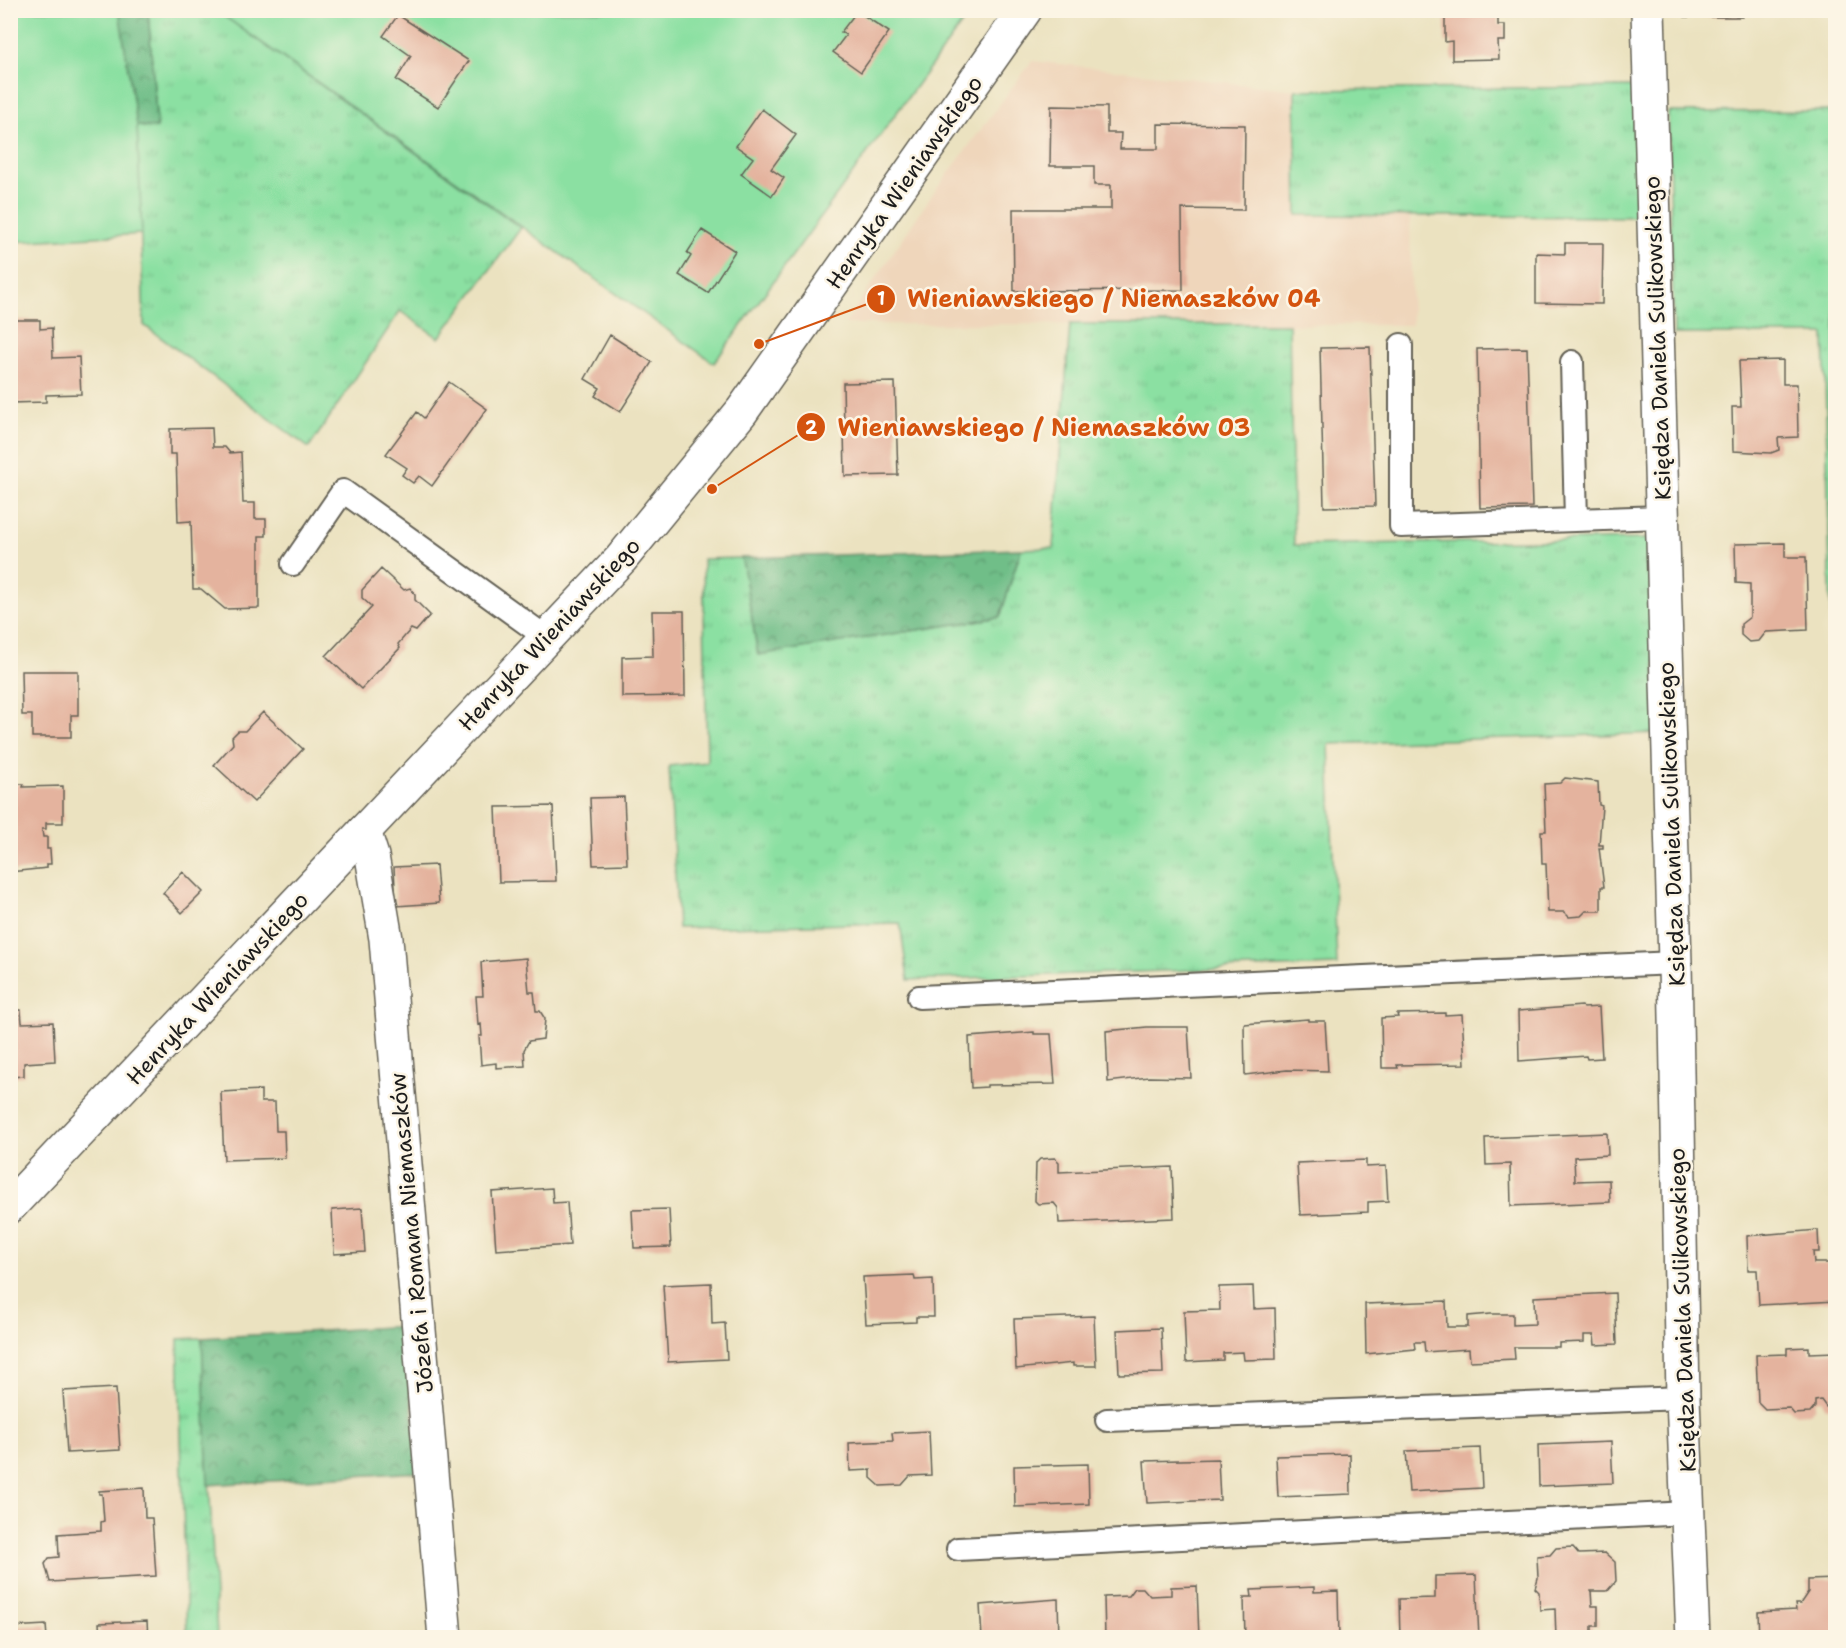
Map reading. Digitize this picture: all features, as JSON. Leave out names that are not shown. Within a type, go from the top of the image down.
[{"type":"street","name":"Henryka Wieniawskiego","points":[[10,1206],[621,559],[742,411],[1025,10]]},
{"type":"street","name":"Księdza Daniela Sulikowskiego","points":[[1648,10],[1675,963],[1683,1398],[1693,1638]]},
{"type":"street","name":"Józefa i Romana Niemaszków","points":[[364,831],[372,856],[386,939],[445,1638]]},
{"type":"lane","points":[[1401,345],[1401,526],[1662,517]]},
{"type":"lane","points":[[1572,362],[1576,520]]},
{"type":"lane","points":[[293,564],[343,491],[547,638]]},
{"type":"lane","points":[[920,997],[1675,963]]},
{"type":"lane","points":[[1107,1420],[1683,1398]]},
{"type":"lane","points":[[958,1549],[1688,1513]]},
{"type":"shaded area","points":[[1032,61],[1295,90],[1297,215],[1410,215],[1412,325],[845,324],[930,198]]},
{"type":"green space","points":[[11,10],[119,11],[137,126],[142,234],[11,242]]},
{"type":"green space","points":[[119,11],[148,11],[157,128],[137,126]]},
{"type":"green space","points":[[148,11],[217,11],[521,228],[439,338],[400,311],[309,448],[144,325],[137,126],[157,128]]},
{"type":"green space","points":[[217,11],[971,11],[714,363]]},
{"type":"green space","points":[[1641,87],[1645,217],[1297,215],[1295,90]]},
{"type":"green space","points":[[1835,111],[1836,698],[1833,698],[1824,334],[1674,334],[1668,112]]},
{"type":"green space","points":[[1070,324],[1289,324],[1294,545],[1649,539],[1658,733],[1329,744],[1337,965],[908,980],[900,923],[678,928],[669,766],[707,762],[703,559],[742,558],[758,655],[1000,617],[1021,549],[1053,548]]},
{"type":"green space","points":[[1021,549],[1000,617],[758,655],[742,558]]},
{"type":"green space","points":[[405,1326],[418,1472],[208,1485],[202,1338]]},
{"type":"green space","points":[[202,1338],[217,1637],[187,1637],[178,1339]]},
{"type":"building","points":[[1445,10],[1498,10],[1498,25],[1505,25],[1505,41],[1498,41],[1499,59],[1452,60],[1452,41],[1445,42]]},
{"type":"building","points":[[1685,10],[1742,10],[1742,17],[1685,17]]},
{"type":"building","points":[[857,11],[889,32],[861,72],[833,52],[846,35],[841,32]]},
{"type":"building","points":[[398,15],[469,61],[438,107],[396,80],[411,56],[383,36]]},
{"type":"building","points":[[1051,106],[1107,107],[1107,133],[1121,133],[1120,149],[1158,149],[1158,124],[1245,125],[1244,210],[1182,209],[1183,290],[1014,291],[1013,209],[1111,209],[1111,185],[1094,185],[1094,166],[1050,166]]},
{"type":"building","points":[[762,109],[796,135],[771,169],[784,178],[772,196],[741,174],[753,158],[736,146]]},
{"type":"building","points":[[702,230],[735,251],[708,293],[679,275],[691,256],[687,253]]},
{"type":"building","points":[[1565,243],[1603,243],[1602,304],[1536,303],[1536,253],[1565,254]]},
{"type":"building","points":[[10,320],[40,320],[40,329],[52,328],[53,358],[79,357],[81,394],[46,395],[46,402],[10,403]]},
{"type":"building","points":[[610,335],[652,362],[620,412],[595,396],[600,388],[585,379]]},
{"type":"building","points":[[1370,347],[1375,506],[1324,507],[1320,348]]},
{"type":"building","points":[[1527,348],[1532,507],[1480,508],[1477,349]]},
{"type":"building","points":[[1783,360],[1783,384],[1797,384],[1798,437],[1778,438],[1779,450],[1771,453],[1733,451],[1732,407],[1741,407],[1739,361]]},
{"type":"building","points":[[449,382],[487,409],[432,486],[419,476],[413,483],[402,475],[407,468],[386,454],[417,412],[424,418]]},
{"type":"building","points":[[895,382],[898,475],[845,476],[843,383]]},
{"type":"building","points":[[212,428],[213,447],[225,447],[230,453],[241,452],[243,503],[255,503],[255,519],[266,519],[266,536],[259,536],[259,608],[225,609],[201,589],[193,589],[191,521],[178,522],[176,454],[170,454],[170,429]]},
{"type":"building","points":[[1785,543],[1785,557],[1806,557],[1808,630],[1766,632],[1759,641],[1749,642],[1741,635],[1741,624],[1750,617],[1750,584],[1736,583],[1735,544]]},
{"type":"building","points":[[381,569],[404,590],[410,588],[415,594],[415,600],[430,615],[416,631],[411,629],[398,644],[400,648],[361,689],[326,656],[372,607],[362,598],[362,590]]},
{"type":"building","points":[[652,611],[684,611],[685,696],[622,697],[622,657],[653,656]]},
{"type":"building","points":[[21,671],[78,671],[78,715],[71,715],[71,737],[32,737],[32,715],[22,715]]},
{"type":"building","points":[[263,712],[303,749],[254,802],[214,765],[233,744],[232,737],[238,731],[245,731]]},
{"type":"building","points":[[1565,778],[1598,782],[1599,805],[1602,806],[1599,845],[1603,845],[1603,848],[1599,848],[1604,887],[1601,887],[1601,911],[1586,911],[1581,916],[1569,917],[1564,912],[1548,912],[1546,864],[1542,864],[1541,831],[1546,831],[1544,784],[1560,783]]},
{"type":"building","points":[[10,784],[24,784],[23,787],[63,786],[63,823],[46,823],[46,829],[42,829],[43,837],[47,837],[47,849],[50,849],[51,864],[47,864],[47,868],[10,872]]},
{"type":"building","points":[[624,797],[627,864],[593,865],[590,798]]},
{"type":"building","points":[[553,806],[556,881],[499,882],[496,807]]},
{"type":"building","points":[[436,865],[439,903],[396,906],[394,867]]},
{"type":"building","points":[[183,872],[203,892],[182,913],[163,893]]},
{"type":"building","points":[[526,958],[529,992],[534,992],[536,1011],[540,1011],[545,1019],[543,1039],[529,1041],[524,1050],[525,1066],[496,1068],[496,1063],[481,1065],[479,1036],[482,1036],[481,1024],[478,1025],[476,996],[483,996],[481,962]]},
{"type":"building","points":[[1582,1006],[1583,1008],[1599,1007],[1602,1058],[1587,1059],[1586,1056],[1519,1061],[1518,1011]]},
{"type":"building","points":[[10,1010],[21,1010],[22,1023],[53,1022],[55,1061],[24,1063],[24,1076],[10,1077]]},
{"type":"building","points":[[1445,1013],[1445,1015],[1462,1014],[1465,1064],[1397,1065],[1398,1068],[1382,1068],[1381,1018],[1398,1017],[1397,1014]]},
{"type":"building","points":[[1308,1019],[1308,1021],[1325,1021],[1328,1071],[1287,1070],[1245,1075],[1244,1024]]},
{"type":"building","points":[[1147,1027],[1188,1027],[1191,1078],[1149,1077],[1108,1082],[1106,1031]]},
{"type":"building","points":[[1034,1032],[1034,1034],[1051,1034],[1055,1084],[987,1085],[987,1087],[971,1088],[969,1037]]},
{"type":"building","points":[[261,1090],[261,1102],[275,1102],[276,1131],[284,1131],[285,1158],[224,1160],[221,1092]]},
{"type":"building","points":[[1607,1133],[1608,1155],[1574,1157],[1575,1181],[1609,1180],[1610,1202],[1511,1206],[1510,1164],[1486,1165],[1485,1138]]},
{"type":"building","points":[[1055,1158],[1059,1162],[1059,1172],[1172,1167],[1174,1218],[1059,1223],[1058,1208],[1054,1203],[1038,1204],[1035,1201],[1036,1163],[1040,1159]]},
{"type":"building","points":[[1366,1160],[1366,1167],[1386,1166],[1388,1201],[1368,1202],[1368,1212],[1300,1215],[1297,1163]]},
{"type":"building","points":[[552,1188],[553,1203],[567,1202],[570,1245],[496,1250],[492,1192]]},
{"type":"building","points":[[362,1208],[365,1252],[334,1254],[332,1210]]},
{"type":"building","points":[[669,1209],[671,1247],[634,1248],[632,1210]]},
{"type":"building","points":[[1818,1230],[1819,1252],[1813,1252],[1814,1263],[1836,1263],[1836,1301],[1759,1305],[1757,1270],[1748,1270],[1747,1236]]},
{"type":"building","points":[[914,1275],[915,1280],[933,1279],[934,1317],[916,1317],[916,1322],[866,1324],[863,1277]]},
{"type":"building","points":[[711,1283],[712,1324],[725,1323],[727,1359],[668,1362],[663,1285]]},
{"type":"building","points":[[1253,1286],[1254,1309],[1275,1308],[1276,1359],[1244,1360],[1243,1352],[1223,1353],[1223,1360],[1186,1362],[1184,1311],[1220,1310],[1219,1287]]},
{"type":"building","points":[[1615,1293],[1617,1344],[1595,1345],[1594,1335],[1584,1335],[1584,1342],[1559,1343],[1559,1347],[1514,1347],[1515,1359],[1470,1361],[1469,1349],[1425,1352],[1424,1342],[1414,1342],[1415,1349],[1366,1354],[1365,1304],[1446,1301],[1447,1327],[1468,1327],[1468,1316],[1491,1314],[1513,1314],[1513,1325],[1535,1324],[1534,1297]]},
{"type":"building","points":[[1094,1316],[1096,1366],[1073,1366],[1073,1363],[1016,1369],[1014,1319]]},
{"type":"building","points":[[1161,1328],[1163,1373],[1119,1374],[1117,1330]]},
{"type":"building","points":[[1809,1347],[1809,1353],[1836,1352],[1836,1406],[1826,1407],[1821,1400],[1815,1401],[1815,1407],[1810,1413],[1794,1414],[1789,1408],[1765,1409],[1758,1402],[1756,1355],[1787,1354],[1787,1348]]},
{"type":"building","points":[[116,1388],[120,1450],[67,1453],[63,1391]]},
{"type":"building","points":[[929,1431],[931,1475],[910,1476],[902,1485],[880,1486],[871,1478],[871,1470],[850,1471],[849,1443],[893,1441],[892,1433]]},
{"type":"building","points":[[1611,1442],[1613,1483],[1539,1486],[1538,1445]]},
{"type":"building","points":[[1480,1448],[1482,1488],[1409,1492],[1406,1451]]},
{"type":"building","points":[[1350,1454],[1351,1494],[1278,1497],[1276,1456]]},
{"type":"building","points":[[1218,1459],[1220,1500],[1147,1503],[1144,1461]]},
{"type":"building","points":[[1088,1464],[1089,1504],[1015,1507],[1014,1466]]},
{"type":"building","points":[[144,1488],[145,1518],[152,1518],[156,1576],[50,1582],[45,1564],[49,1558],[59,1557],[58,1534],[101,1531],[101,1522],[104,1521],[102,1494],[99,1494],[99,1491]]},
{"type":"building","points":[[1573,1547],[1579,1554],[1605,1553],[1615,1562],[1616,1581],[1607,1591],[1591,1591],[1592,1606],[1598,1606],[1598,1626],[1592,1626],[1592,1638],[1556,1638],[1555,1609],[1540,1610],[1539,1592],[1535,1588],[1538,1578],[1537,1556],[1550,1555],[1556,1548]]},
{"type":"building","points":[[1476,1575],[1479,1638],[1400,1638],[1399,1599],[1435,1598],[1435,1576]]},
{"type":"building","points":[[1836,1579],[1836,1638],[1759,1638],[1758,1612],[1796,1610],[1795,1604],[1800,1604],[1808,1592],[1808,1580]]},
{"type":"building","points":[[1197,1586],[1199,1638],[1105,1638],[1104,1597],[1129,1596],[1135,1588],[1143,1588],[1150,1596],[1171,1595],[1171,1587]]},
{"type":"building","points":[[1314,1587],[1314,1592],[1338,1591],[1339,1638],[1245,1638],[1244,1597],[1252,1597],[1251,1590]]},
{"type":"building","points":[[1058,1599],[1059,1638],[982,1638],[980,1605]]},
{"type":"building","points":[[147,1621],[148,1638],[100,1638],[99,1623]]},
{"type":"building","points":[[46,1625],[47,1638],[10,1638],[10,1627]]},
{"type":"place","name":"Wieniawskiego / Niemaszków 04","points":[[759,344]]},
{"type":"place","name":"Wieniawskiego / Niemaszków 03","points":[[712,489]]}]
